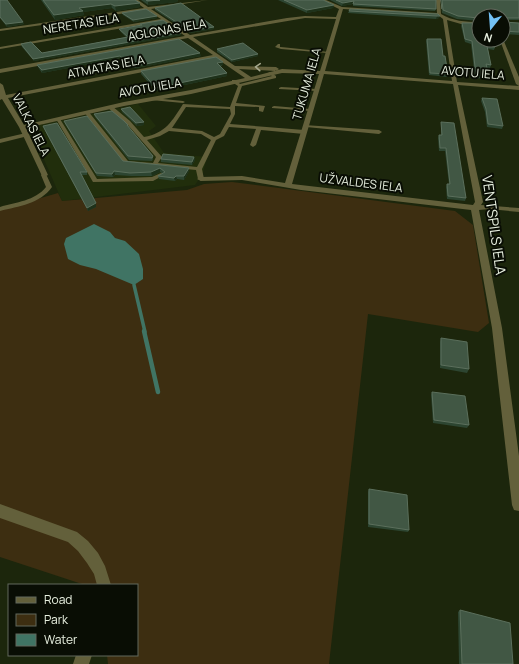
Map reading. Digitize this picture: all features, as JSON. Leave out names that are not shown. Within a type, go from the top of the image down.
[{"type":"street","points":[[135,0],[249,78]]},
{"type":"street","points":[[0,30],[206,0]]},
{"type":"street","points":[[322,0],[341,8],[439,14]]},
{"type":"street","points":[[438,0],[439,14],[445,22]]},
{"type":"street","name":"TUKUMA IELA","points":[[288,186],[341,8]]},
{"type":"street","name":"AGLONAS IELA","points":[[0,71],[287,19],[305,17],[337,18]]},
{"type":"street","name":"NERETAS IELA","points":[[0,48],[165,20]]},
{"type":"street","points":[[445,22],[471,23]]},
{"type":"street","points":[[445,22],[467,23]]},
{"type":"street","name":"VENTSPILS IELA","points":[[445,22],[455,83],[480,202],[476,208],[497,328],[519,505]]},
{"type":"street","points":[[505,48],[519,84]]},
{"type":"street","name":"ATMATAS IELA","points":[[2,98],[217,56]]},
{"type":"street","name":"AVOTU IELA","points":[[234,68],[273,68],[282,71]]},
{"type":"street","name":"AVOTU IELA","points":[[22,127],[110,107],[237,83],[249,78],[282,71],[321,72],[519,88]]},
{"type":"street","name":"VALKAS IELA","points":[[0,85],[2,98],[22,127],[44,175]]},
{"type":"street","name":"UŽVALDES IELA","points":[[201,179],[242,178],[288,186],[476,208],[489,207],[519,210]]},
{"type":"street","points":[[0,510],[72,537],[80,542],[94,560],[104,584]]},
{"type":"lane","points":[[278,44],[277,47],[281,48],[327,52]]},
{"type":"lane","points":[[201,179],[198,168],[214,139],[222,135],[227,125],[231,116],[232,106],[240,86],[237,83],[275,77],[270,73]]},
{"type":"lane","points":[[281,88],[316,90]]},
{"type":"lane","points":[[184,104],[182,98],[187,93]]},
{"type":"lane","points":[[153,99],[217,108],[232,106],[260,106],[263,107],[262,110]]},
{"type":"lane","points":[[143,139],[161,135],[168,129],[184,104]]},
{"type":"lane","points":[[110,107],[128,122],[159,157],[155,164]]},
{"type":"lane","points":[[274,107],[310,110]]},
{"type":"lane","points":[[217,108],[231,116]]},
{"type":"lane","points":[[86,112],[126,162],[198,168]]},
{"type":"lane","points":[[58,119],[94,181],[153,179],[161,175]]},
{"type":"lane","points":[[227,125],[379,132]]},
{"type":"lane","points":[[253,145],[260,127]]},
{"type":"lane","points":[[168,129],[202,133],[214,139]]},
{"type":"lane","points":[[0,141],[26,135]]},
{"type":"lane","points":[[0,209],[44,194],[49,187],[44,175]]},
{"type":"shaded area","points":[[138,104],[156,126],[149,131],[164,153],[207,157],[203,173],[195,185],[62,201],[30,127]]},
{"type":"green space","points":[[232,182],[455,211],[473,225],[489,323],[478,332],[368,314],[329,664],[108,664],[107,656],[138,656],[138,584],[82,584],[0,557],[0,210],[58,193],[62,201],[187,190],[204,184]]},
{"type":"water","points":[[94,224],[110,232],[115,238],[125,241],[139,254],[143,269],[143,279],[134,285],[68,259],[64,244],[66,238]]},
{"type":"building","points":[[0,0],[7,0],[23,22],[6,24],[0,17]]},
{"type":"building","points":[[43,0],[135,0],[140,3],[115,6],[111,4],[79,8],[83,11],[54,15]]},
{"type":"building","points":[[284,0],[323,0],[334,5],[307,10]]},
{"type":"building","points":[[336,0],[436,0],[436,9],[353,4],[354,1],[343,3]]},
{"type":"building","points":[[442,0],[519,0],[519,18],[511,18],[511,8],[471,8],[471,17],[458,16],[443,10]]},
{"type":"building","points":[[181,3],[214,27],[190,31],[155,8]]},
{"type":"building","points":[[146,9],[157,16],[133,20],[122,13]]},
{"type":"building","points":[[350,9],[438,14],[440,16],[349,11]]},
{"type":"building","points":[[163,20],[181,33],[33,59],[21,44],[31,42],[42,53],[128,37],[119,29]]},
{"type":"building","points":[[511,22],[519,23],[519,32],[511,32]]},
{"type":"building","points":[[462,23],[471,23],[471,41],[465,39]]},
{"type":"building","points":[[179,39],[200,53],[136,66],[131,65],[120,56],[42,70],[37,65]]},
{"type":"building","points":[[427,39],[441,39],[443,56],[445,56],[448,74],[430,73]]},
{"type":"building","points":[[243,43],[258,54],[232,60],[217,49]]},
{"type":"building","points":[[473,48],[487,48],[491,65],[486,64],[489,76],[476,75]]},
{"type":"building","points":[[216,57],[223,62],[217,63],[227,73],[156,88],[141,71]]},
{"type":"building","points":[[482,98],[497,99],[503,126],[488,124],[486,109]]},
{"type":"building","points":[[130,107],[144,122],[136,123],[121,109]]},
{"type":"building","points":[[112,111],[128,125],[153,156],[152,158],[128,156],[94,114]]},
{"type":"building","points":[[87,116],[123,161],[189,168],[184,176],[176,176],[174,178],[158,176],[165,172],[160,168],[151,172],[130,173],[114,171],[112,174],[96,173],[64,121]]},
{"type":"building","points":[[441,122],[454,123],[466,198],[448,196],[447,184],[450,184],[446,148],[440,148],[439,135],[442,135]]},
{"type":"building","points":[[57,123],[87,172],[80,172],[96,203],[87,208],[43,126]]},
{"type":"building","points":[[163,154],[194,157],[192,162],[161,159]]},
{"type":"building","points":[[441,338],[467,342],[469,369],[441,365]]},
{"type":"building","points":[[432,392],[465,396],[469,425],[434,420]]},
{"type":"building","points":[[369,489],[407,495],[409,530],[369,524]]},
{"type":"building","points":[[460,610],[510,623],[513,664],[462,664]]},
{"type":"waterway","points":[[134,285],[145,332]]},
{"type":"waterway","points":[[144,331],[158,392]]},
{"type":"tram line","points":[[441,0],[442,9],[450,13]]}]
